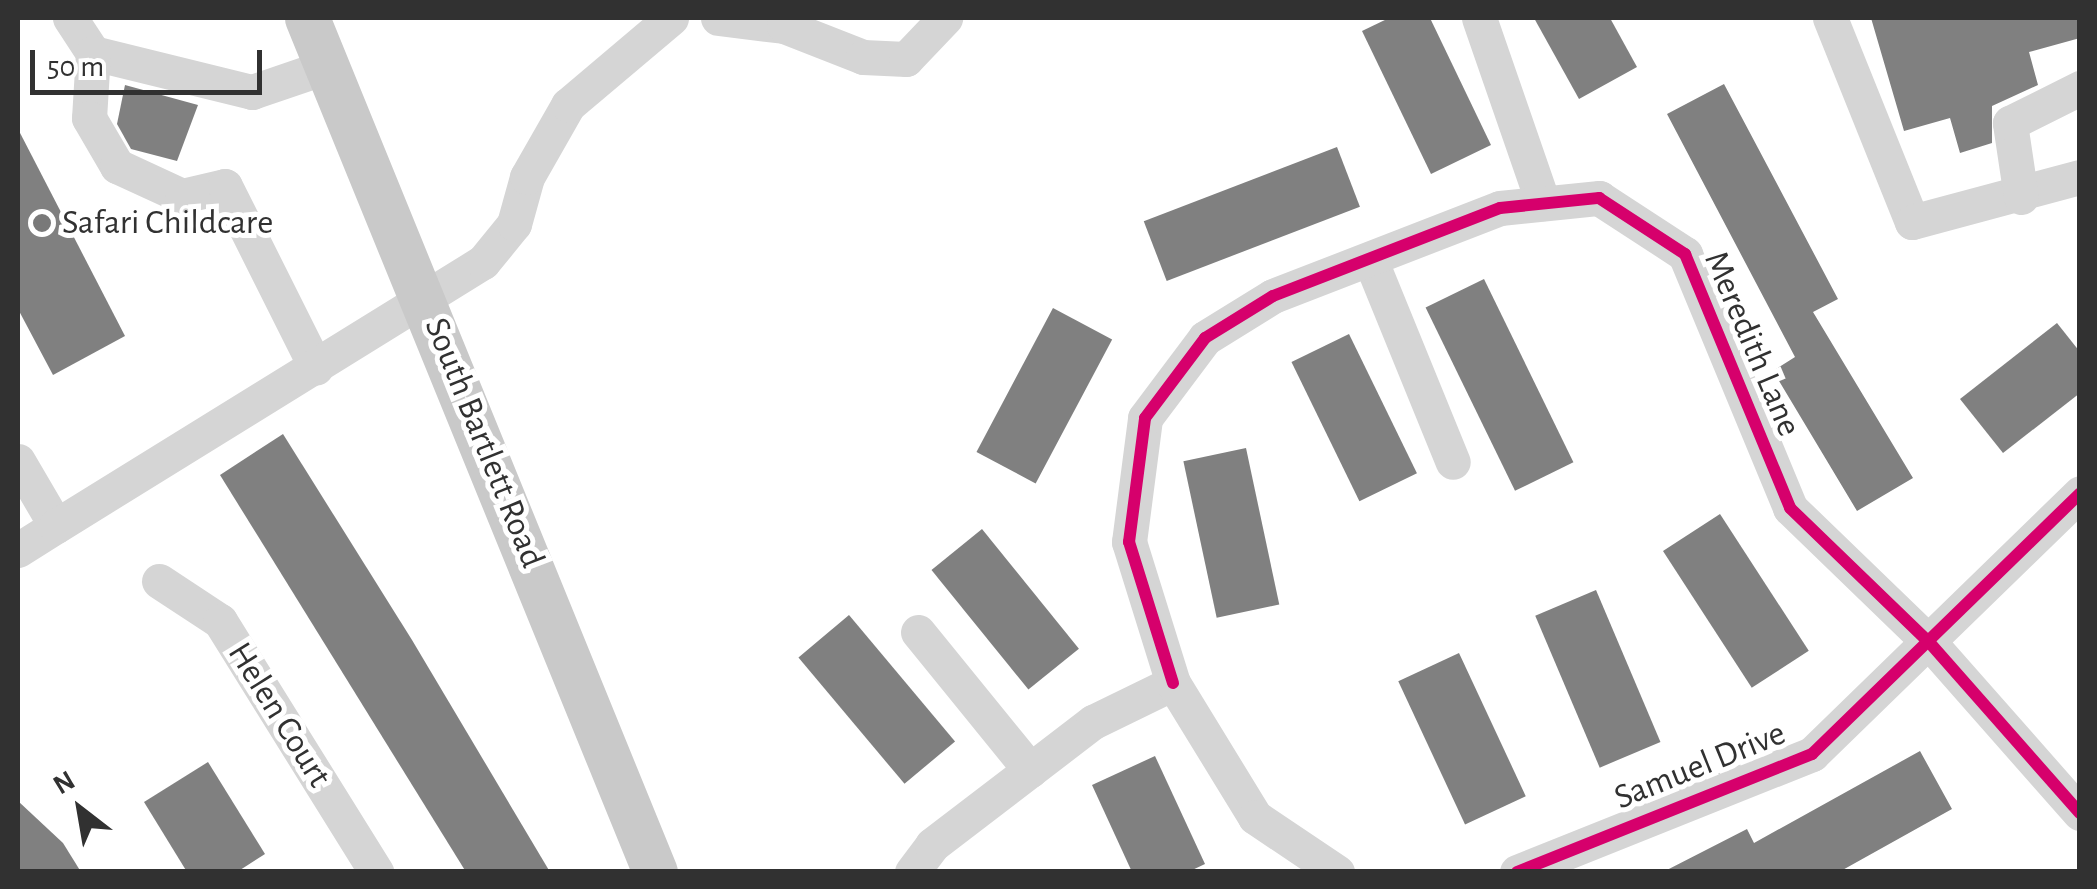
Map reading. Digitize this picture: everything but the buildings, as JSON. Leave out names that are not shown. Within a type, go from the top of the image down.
[{"type":"main road","name":"South Bartlett Road","points":[[307,18],[427,300],[655,872]]},
{"type":"street","points":[[70,18],[93,52],[89,118],[117,166],[182,196],[225,186],[316,368]]},
{"type":"street","points":[[18,550],[483,262],[514,224],[527,178],[568,105],[671,18]]},
{"type":"street","points":[[718,18],[784,22],[863,57],[906,58],[945,18]]},
{"type":"street","points":[[1479,18],[1543,203]]},
{"type":"street","points":[[1830,18],[1912,222],[2020,197],[2080,177]]},
{"type":"street","points":[[93,52],[252,92],[328,66]]},
{"type":"street","points":[[2020,197],[2010,123],[2080,88]]},
{"type":"street","name":"Meredith Lane","points":[[1174,683],[1129,542],[1145,418],[1206,338],[1273,296],[1500,208],[1599,198],[1685,254],[1790,508],[1928,642],[2080,813]]},
{"type":"street","points":[[1370,259],[1452,462]]},
{"type":"street","points":[[18,461],[56,526]]},
{"type":"street","name":"Samuel Drive","points":[[1517,872],[1812,754],[2080,492]]},
{"type":"street","name":"Helen Court","points":[[159,580],[220,622],[376,872]]},
{"type":"street","points":[[918,632],[1030,770]]},
{"type":"street","points":[[912,872],[932,845],[1093,722],[1174,683],[1255,817],[1337,872]]},
{"type":"cycle path","points":[[1173,683],[1129,542],[1145,418],[1205,338],[1273,296],[1500,208],[1599,198],[1685,254],[1790,508],[1929,642],[2080,813]]},
{"type":"cycle path","points":[[1517,872],[1812,754],[2080,493]]},
{"type":"place","name":"Safari Childcare","points":[[42,223]]}]
